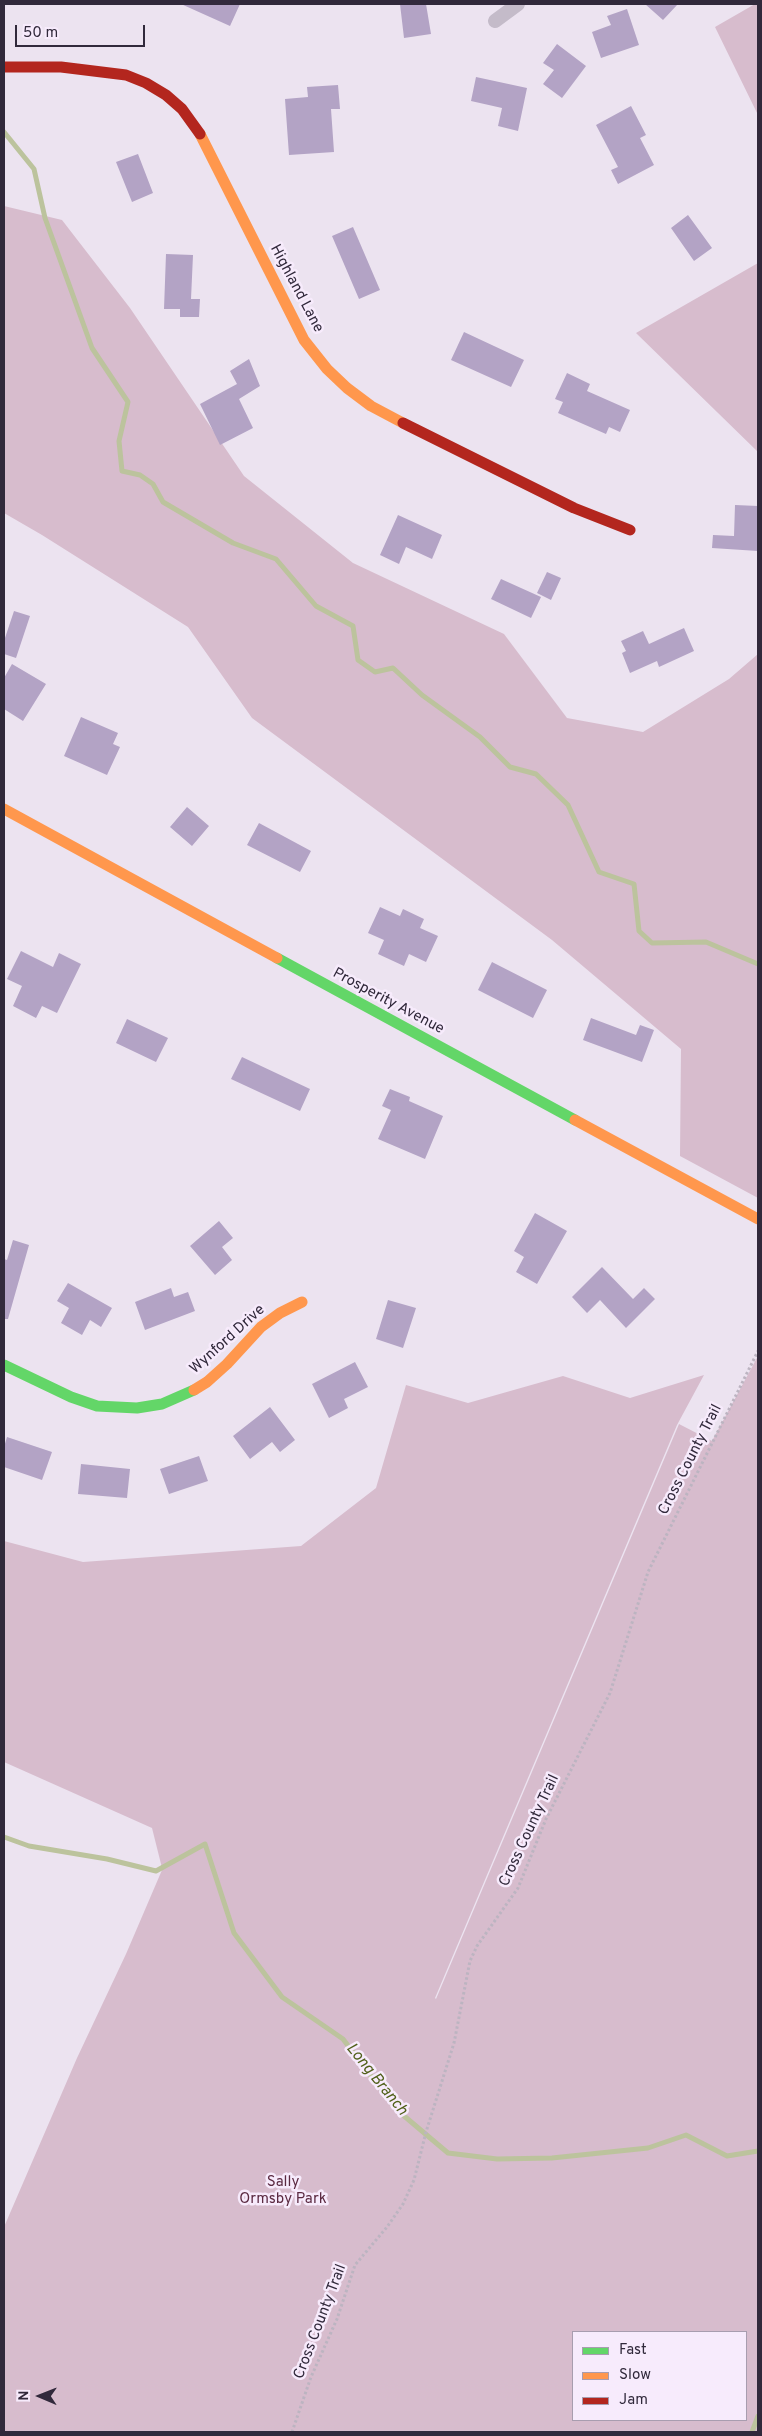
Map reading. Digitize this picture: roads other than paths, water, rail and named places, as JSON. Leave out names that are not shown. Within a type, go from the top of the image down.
[{"type":"street","points":[[495,21],[518,4]]},
{"type":"street","name":"Highland Lane","points":[[4,67],[61,67],[99,70],[126,75],[146,83],[166,95],[196,127],[304,340],[327,369],[347,388],[370,406],[445,445],[574,508],[630,530]]},
{"type":"street","name":"Prosperity Avenue","points":[[4,809],[758,1219]]},
{"type":"street","name":"Wynford Drive","points":[[4,1365],[71,1397],[98,1406],[137,1408],[162,1404],[185,1395],[207,1382],[228,1364],[261,1327],[280,1313],[302,1302]]},
{"type":"waterway","points":[[4,132],[34,169],[45,218],[92,348],[128,402],[119,441],[122,471],[140,475],[153,484],[163,502],[233,543],[276,559],[316,606],[353,626],[358,660],[375,672],[393,668],[422,695],[480,737],[510,767],[536,774],[568,805],[599,872],[634,884],[639,931],[652,943],[706,942],[758,964]]},
{"type":"waterway","name":"Long Branch","points":[[4,1837],[29,1846],[107,1859],[156,1871],[205,1844],[234,1933],[282,1997],[343,2039],[397,2110],[448,2153],[497,2159],[552,2158],[648,2148],[686,2135],[727,2156],[758,2151]]},
{"type":"waterway","points":[[752,2432],[758,2416]]},
{"type":"park label","name":"Sally Ormsby Park","points":[[283,2192]]}]
